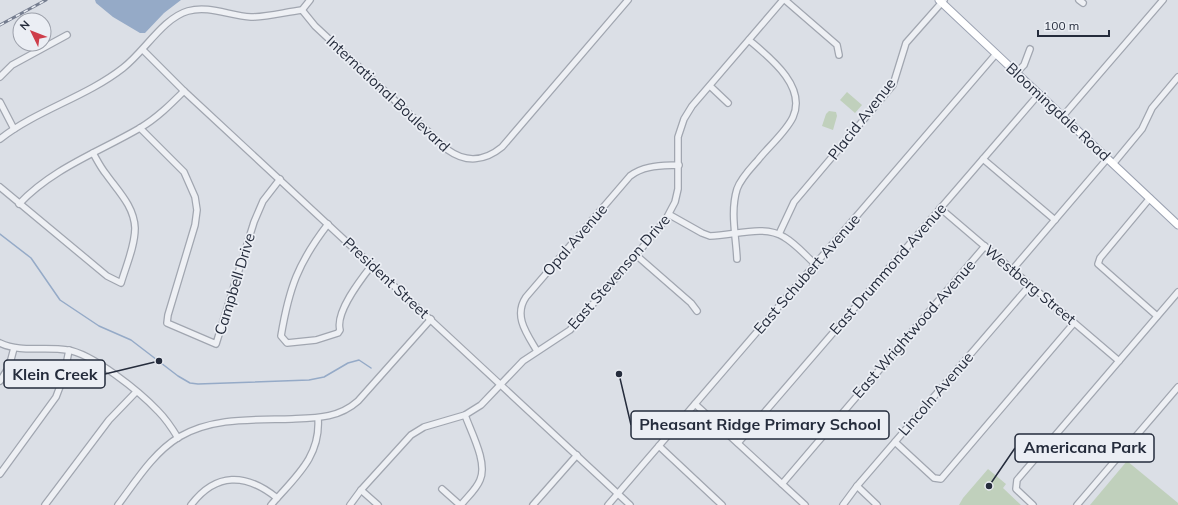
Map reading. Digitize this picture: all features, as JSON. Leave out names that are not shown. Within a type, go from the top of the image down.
[{"type":"main road","name":"Bloomingdale Road","points":[[942,1],[1016,73],[1178,225]]},
{"type":"street","points":[[0,139],[14,129],[108,78],[123,68],[143,50],[175,16],[198,8],[256,17],[302,10],[310,0]]},
{"type":"street","name":"International Boulevard","points":[[302,10],[315,26],[448,150],[461,158],[472,160],[484,158],[494,154],[502,147],[628,0]]},
{"type":"street","points":[[784,0],[837,45],[839,55]]},
{"type":"street","name":"East Stevenson Drive","points":[[350,505],[361,490],[411,435],[429,426],[465,414],[481,405],[523,361],[570,330],[636,255],[670,215],[676,202],[679,165],[678,137],[684,120],[710,86],[784,0]]},
{"type":"street","points":[[1063,116],[1163,0]]},
{"type":"street","name":"Placid Avenue","points":[[779,234],[794,202],[893,85],[906,43],[942,1]]},
{"type":"street","points":[[0,77],[12,64],[67,35]]},
{"type":"street","points":[[737,259],[733,208],[738,188],[743,177],[789,123],[796,104],[793,91],[784,72],[749,40]]},
{"type":"street","points":[[1016,73],[1024,65],[1030,49]]},
{"type":"street","name":"President Street","points":[[143,50],[184,90],[630,505]]},
{"type":"street","name":"East Schubert Avenue","points":[[608,505],[996,54]]},
{"type":"street","points":[[1012,270],[1055,220],[1142,129],[1152,108],[1178,77]]},
{"type":"street","points":[[710,86],[728,103]]},
{"type":"street","points":[[19,204],[35,187],[49,177],[140,128],[162,112],[184,90]]},
{"type":"street","name":"East Drummond Avenue","points":[[738,443],[1039,94]]},
{"type":"street","points":[[0,102],[14,129]]},
{"type":"street","name":"Campbell Drive","points":[[140,128],[184,172],[195,197],[197,210],[195,226],[168,315],[167,323],[216,344],[254,222],[264,202],[280,178]]},
{"type":"street","points":[[0,187],[108,276],[121,283],[134,236],[135,228],[132,213],[124,197],[104,173],[93,153]]},
{"type":"street","points":[[983,159],[1055,220]]},
{"type":"street","name":"Opal Avenue","points":[[537,351],[521,320],[520,312],[526,297],[630,176],[638,170],[647,167],[679,165]]},
{"type":"street","points":[[1150,198],[1100,258],[1098,264],[1157,316]]},
{"type":"street","name":"Westberg Street","points":[[940,208],[1119,361]]},
{"type":"street","points":[[670,215],[710,236],[761,231],[779,234],[789,240],[815,264]]},
{"type":"street","points":[[328,224],[304,257],[292,284],[281,336],[284,341],[316,340],[338,333],[340,330],[339,322],[350,297],[372,265]]},
{"type":"street","name":"East Wrightwood Avenue","points":[[782,484],[985,246]]},
{"type":"street","points":[[636,255],[697,310]]},
{"type":"street","name":"Lincoln Avenue","points":[[844,505],[857,486],[1030,285]]},
{"type":"street","points":[[1033,505],[1018,492],[1015,486],[1017,480],[1178,292]]},
{"type":"street","points":[[118,505],[152,460],[178,438],[195,429],[220,422],[318,418],[340,413],[358,401],[430,319]]},
{"type":"street","points":[[895,442],[934,478],[939,479],[1074,323]]},
{"type":"street","points":[[0,343],[14,348],[69,350],[89,358],[136,392],[159,412],[178,438]]},
{"type":"street","points":[[0,381],[9,367],[14,348]]},
{"type":"street","points":[[0,474],[56,397],[64,376],[69,350]]},
{"type":"street","points":[[1077,505],[1178,386]]},
{"type":"street","points":[[45,505],[109,420],[136,392]]},
{"type":"street","points":[[695,404],[805,505]]},
{"type":"street","points":[[442,489],[460,505],[479,483],[483,471],[482,460],[465,414]]},
{"type":"street","points":[[271,505],[306,464],[312,454],[318,439],[318,418]]},
{"type":"street","points":[[659,446],[722,505]]},
{"type":"street","points":[[533,505],[577,455]]},
{"type":"street","points":[[191,505],[210,487],[220,482],[235,479],[245,480],[259,485],[277,498]]},
{"type":"street","points":[[857,486],[877,505]]},
{"type":"street","points":[[361,490],[378,505]]},
{"type":"green space","points":[[847,92],[862,105],[855,113],[840,100]]},
{"type":"green space","points":[[829,111],[836,112],[837,116],[833,130],[822,126],[826,114]]},
{"type":"green space","points":[[1127,461],[1178,503],[1178,505],[1090,505]]},
{"type":"green space","points":[[988,469],[1006,484],[1003,488],[1021,505],[959,505],[963,498]]},
{"type":"water","points":[[95,0],[181,0],[164,13],[145,33],[140,33],[113,17],[96,3]]},
{"type":"waterway","points":[[0,234],[31,258],[60,300],[99,326],[131,340],[178,376],[190,383],[198,384],[309,380],[324,377],[348,363],[359,360],[371,368]]},
{"type":"railway","points":[[0,25],[46,0]]},
{"type":"place","name":"Klein Creek","points":[[159,361]]},
{"type":"place","name":"Pheasant Ridge Primary School","points":[[619,374]]},
{"type":"place","name":"Americana Park","points":[[989,486]]}]
